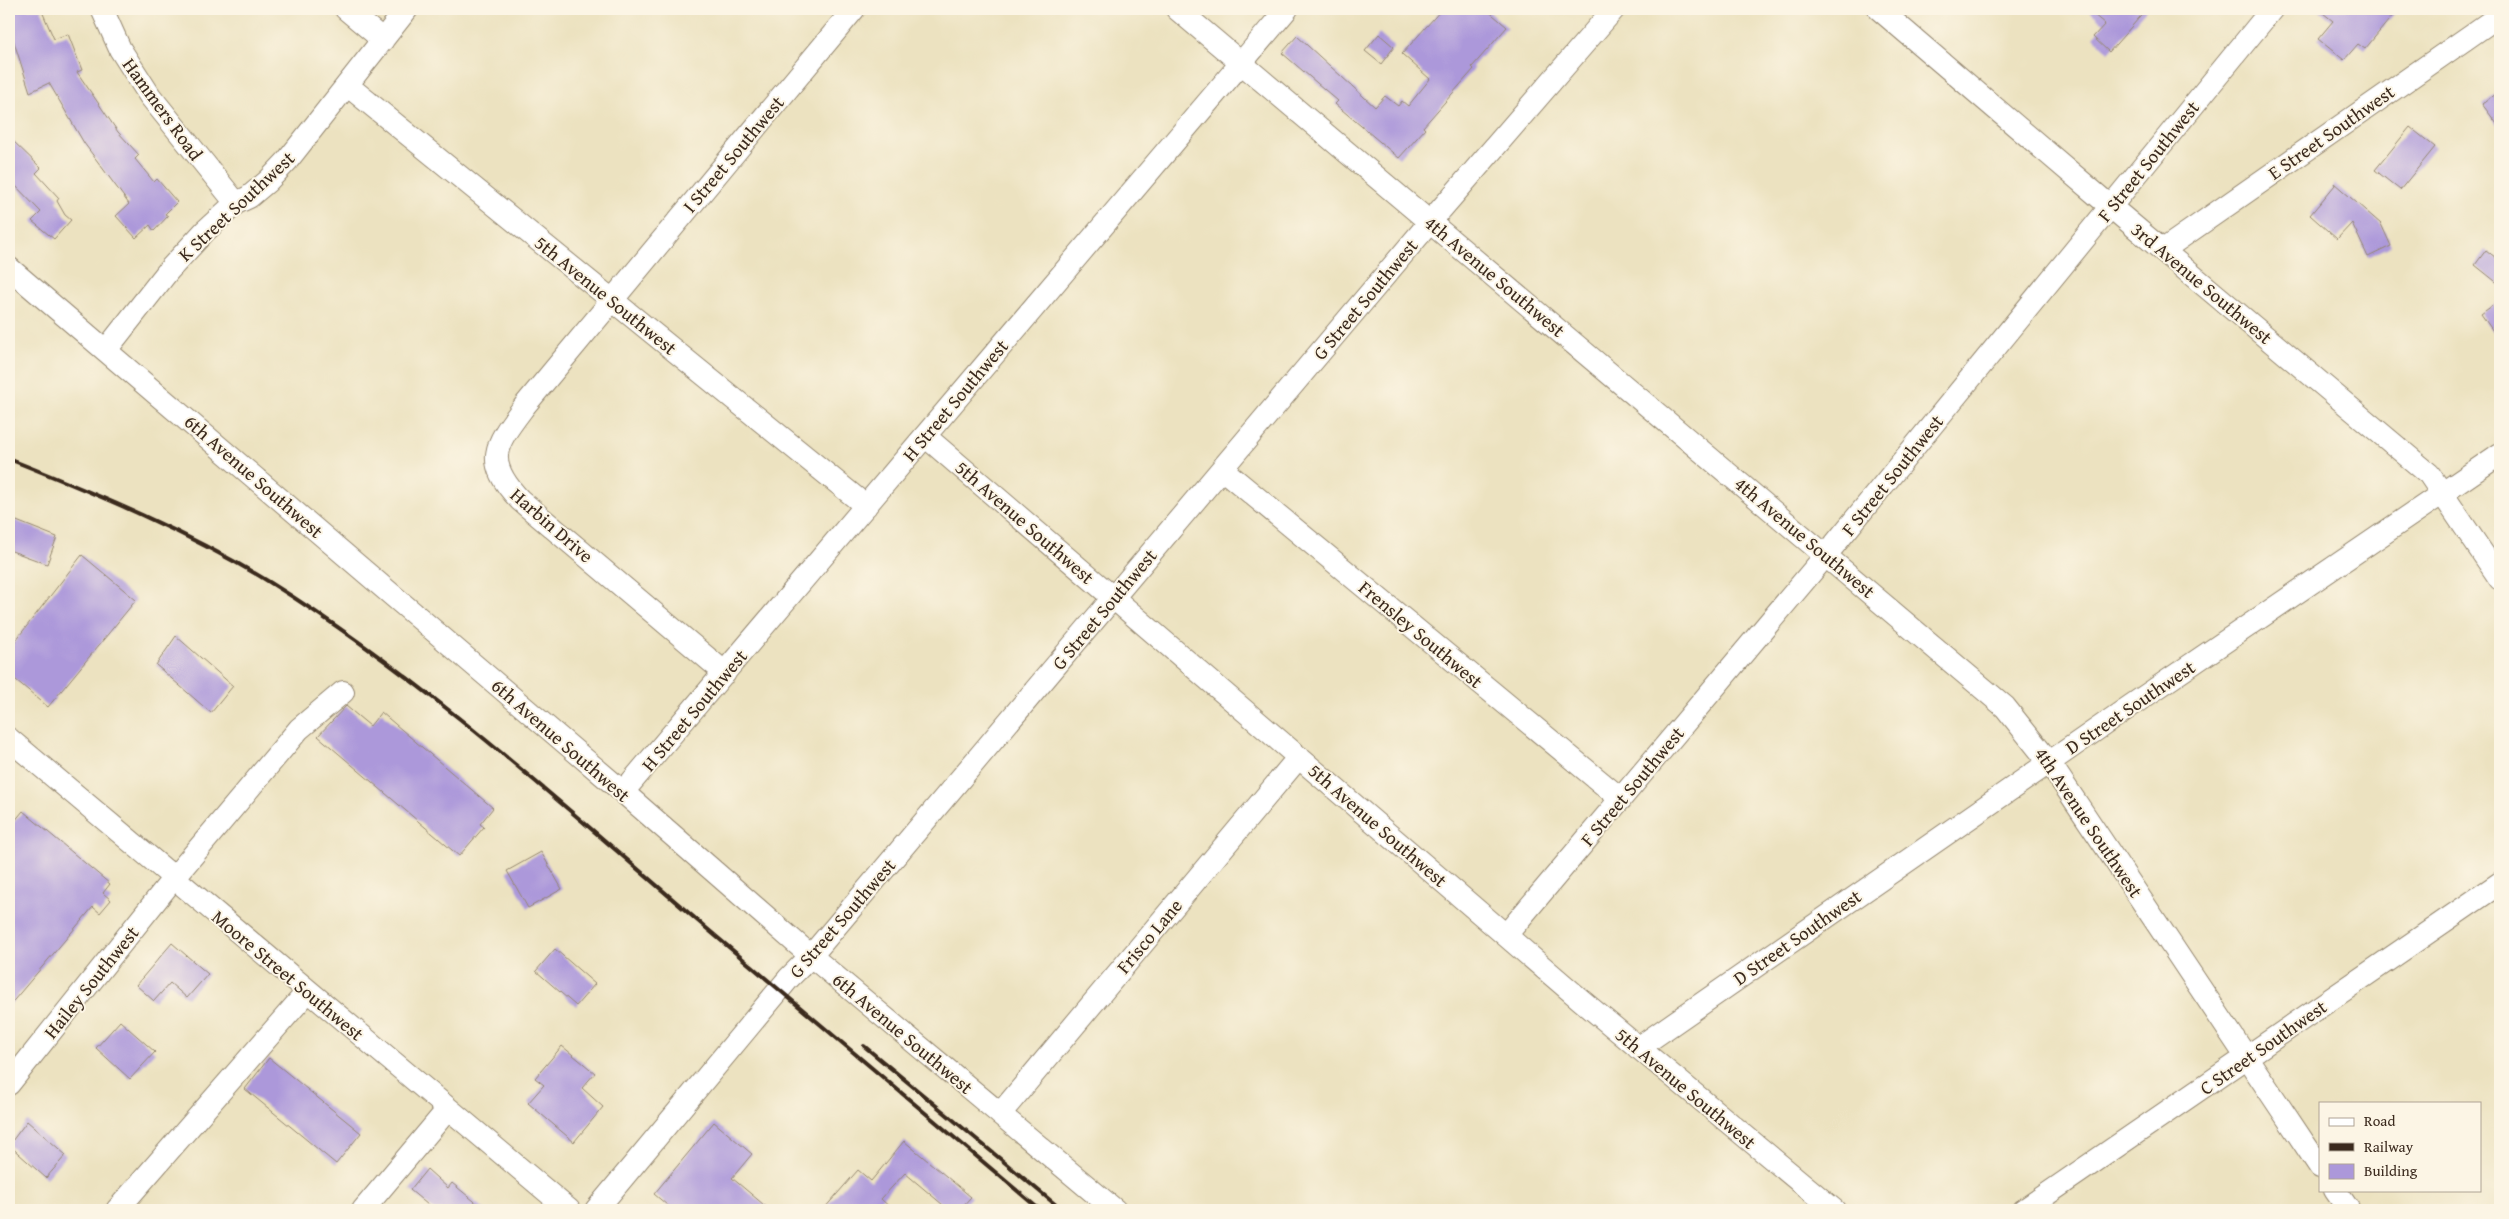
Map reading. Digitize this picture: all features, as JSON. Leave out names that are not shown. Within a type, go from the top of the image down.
[{"type":"street","name":"Hammers Road","points":[[102,9],[120,49],[150,96],[236,203]]},
{"type":"street","points":[[346,9],[383,40],[407,9]]},
{"type":"street","name":"I Street Southwest","points":[[612,300],[854,9]]},
{"type":"street","name":"4th Avenue Southwest","points":[[1177,9],[2005,707],[2049,762],[2319,1166]]},
{"type":"street","name":"H Street Southwest","points":[[623,792],[1240,62],[1287,9]]},
{"type":"street","name":"G Street Southwest","points":[[596,1210],[789,978],[811,956],[1430,222],[1614,9]]},
{"type":"street","name":"3rd Avenue Southwest","points":[[1879,9],[2429,474],[2500,579]]},
{"type":"street","name":"F Street Southwest","points":[[1506,936],[1826,555],[2272,9]]},
{"type":"street","name":"E Street Southwest","points":[[2163,250],[2500,14]]},
{"type":"street","name":"K Street Southwest","points":[[106,350],[169,270],[236,203],[249,197],[287,161],[383,40]]},
{"type":"street","name":"5th Avenue Southwest","points":[[347,85],[866,506]]},
{"type":"street","name":"6th Avenue Southwest","points":[[9,268],[623,792],[811,956],[1115,1210]]},
{"type":"street","name":"Harbin Drive","points":[[612,300],[526,404],[499,440],[497,456],[499,471],[508,487],[520,500],[725,673]]},
{"type":"street","name":"5th Avenue Southwest","points":[[925,436],[1506,936],[1834,1210]]},
{"type":"street","name":"D Street Southwest","points":[[1638,1048],[2049,762],[2500,454]]},
{"type":"street","name":"Frensley Southwest","points":[[1222,469],[1621,799]]},
{"type":"street","name":"Hailey Southwest","points":[[9,1084],[173,879],[299,729],[343,692]]},
{"type":"street","name":"Moore Street Southwest","points":[[9,739],[568,1210]]},
{"type":"street","name":"Frisco Lane","points":[[1000,1114],[1299,757]]},
{"type":"street","name":"C Street Southwest","points":[[2024,1210],[2500,883]]},
{"type":"street","points":[[117,1210],[308,991]]},
{"type":"street","points":[[363,1210],[448,1108]]},
{"type":"street","points":[[2337,1192],[2349,1210]]},
{"type":"building","points":[[9,9],[41,9],[54,39],[68,34],[82,70],[77,72],[118,132],[139,155],[135,159],[154,182],[157,179],[177,202],[165,214],[168,216],[154,231],[150,225],[136,238],[116,216],[129,204],[84,143],[49,83],[30,92],[13,39],[9,41]]},
{"type":"building","points":[[1442,9],[1486,9],[1507,27],[1472,67],[1474,69],[1423,127],[1425,129],[1399,158],[1335,104],[1338,101],[1282,53],[1297,36],[1375,107],[1385,96],[1398,106],[1402,101],[1408,106],[1430,79],[1402,54]]},
{"type":"building","points":[[2087,9],[2147,9],[2109,52],[2093,37],[2105,24]]},
{"type":"building","points":[[2318,9],[2398,9],[2365,49],[2358,44],[2344,60],[2318,39],[2333,21]]},
{"type":"building","points":[[1379,34],[1394,47],[1381,64],[1365,51]]},
{"type":"building","points":[[2500,90],[2500,128],[2482,104]]},
{"type":"building","points":[[2410,127],[2435,147],[2400,190],[2375,170]]},
{"type":"building","points":[[9,137],[41,168],[36,173],[59,198],[57,201],[65,215],[71,220],[54,239],[32,221],[41,212],[9,179]]},
{"type":"building","points":[[2334,183],[2381,224],[2391,246],[2368,257],[2352,223],[2337,239],[2310,215],[2335,185]]},
{"type":"building","points":[[2486,250],[2500,261],[2500,285],[2475,265]]},
{"type":"building","points":[[2500,300],[2500,341],[2481,314]]},
{"type":"building","points":[[9,518],[57,537],[47,564],[9,550]]},
{"type":"building","points":[[82,555],[136,600],[48,707],[9,674],[9,649]]},
{"type":"building","points":[[176,636],[233,686],[211,713],[156,665]]},
{"type":"building","points":[[346,706],[370,726],[381,712],[493,808],[480,824],[484,827],[459,856],[318,736]]},
{"type":"building","points":[[23,811],[110,884],[103,893],[111,900],[100,913],[93,907],[9,1006],[9,828]]},
{"type":"building","points":[[541,852],[562,889],[528,908],[507,871]]},
{"type":"building","points":[[172,943],[208,974],[187,998],[170,983],[154,1001],[136,985]]},
{"type":"building","points":[[555,949],[595,984],[576,1006],[536,971]]},
{"type":"building","points":[[120,1021],[155,1052],[130,1079],[96,1048]]},
{"type":"building","points":[[562,1046],[595,1073],[582,1088],[603,1107],[574,1142],[528,1103],[544,1085],[535,1078]]},
{"type":"building","points":[[269,1058],[361,1133],[336,1164],[245,1089]]},
{"type":"building","points":[[27,1121],[66,1155],[46,1178],[9,1145]]},
{"type":"building","points":[[714,1122],[752,1154],[732,1178],[770,1210],[673,1210],[654,1194]]},
{"type":"building","points":[[904,1141],[971,1197],[959,1210],[949,1210],[905,1173],[881,1199],[893,1210],[823,1210],[858,1170],[871,1181]]},
{"type":"building","points":[[427,1169],[448,1188],[452,1183],[485,1210],[434,1210],[410,1190]]},
{"type":"railway","points":[[9,459],[143,515],[208,547],[271,583],[384,661],[440,703],[548,792],[1040,1210]]},
{"type":"railway","points":[[864,1046],[1062,1210]]}]
